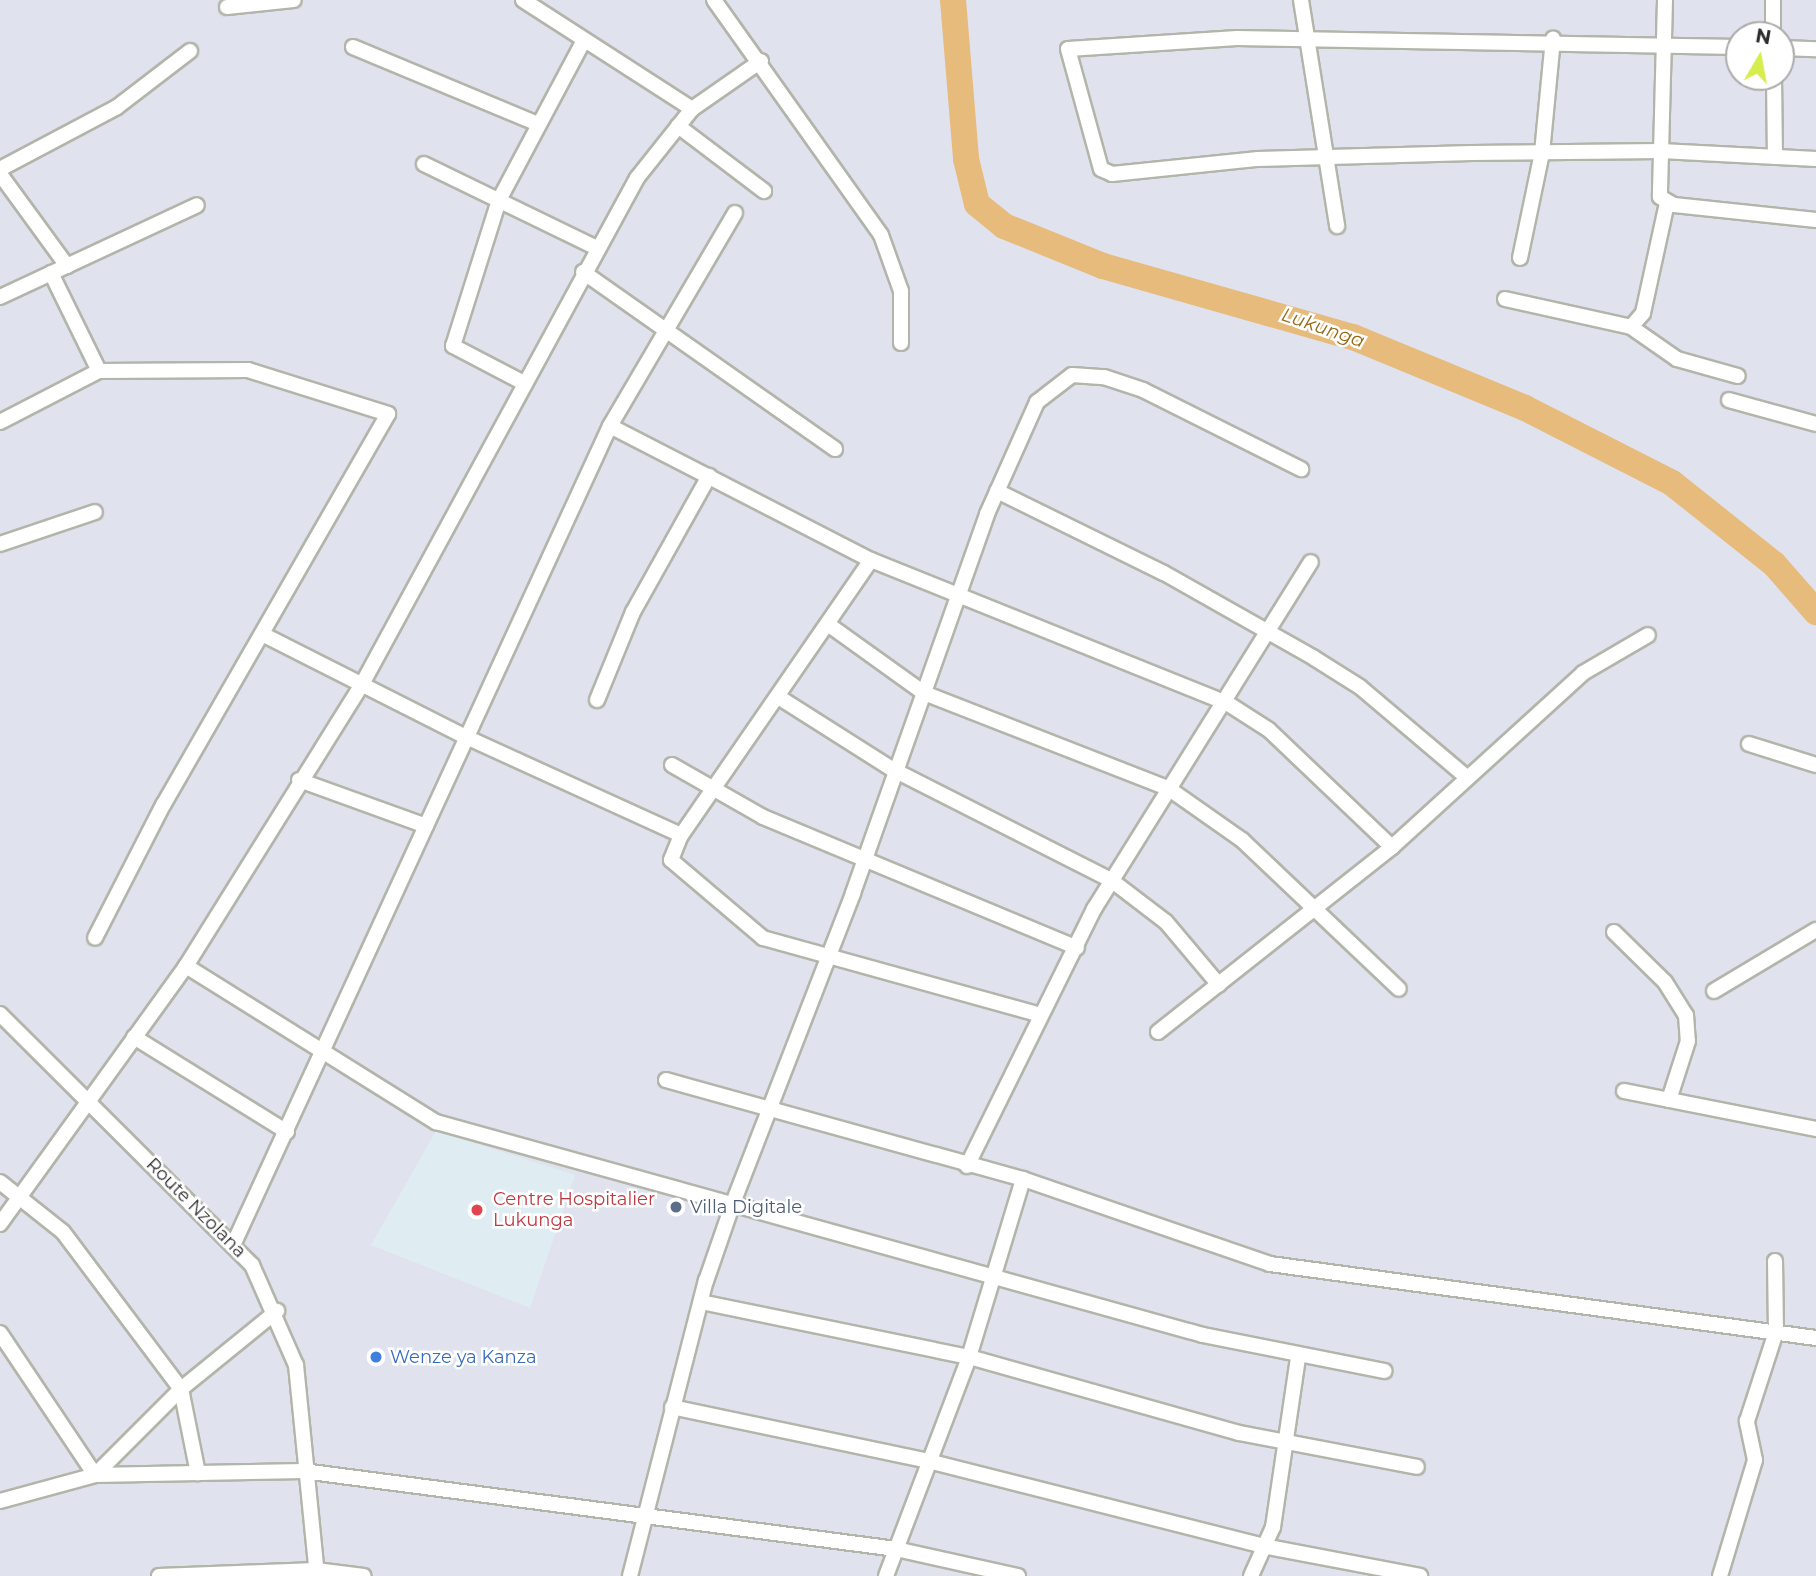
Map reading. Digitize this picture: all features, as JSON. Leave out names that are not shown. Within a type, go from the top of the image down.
[{"type":"street","points":[[227,7],[294,0]]},
{"type":"street","points":[[523,0],[692,109]]},
{"type":"street","points":[[714,0],[761,61],[880,235],[901,291],[901,343]]},
{"type":"street","points":[[1301,0],[1303,40],[1337,226]]},
{"type":"street","points":[[1631,327],[1643,313],[1667,203],[1656,182],[1661,151],[1665,0]]},
{"type":"street","points":[[1773,0],[1773,21]]},
{"type":"street","points":[[1520,258],[1542,153],[1553,39]]},
{"type":"street","points":[[1725,47],[1553,39],[1303,40],[1068,49],[1101,169],[1112,174],[1325,157],[1661,151],[1816,159]]},
{"type":"street","points":[[522,382],[453,346],[499,200],[584,40]]},
{"type":"street","points":[[353,47],[538,124]]},
{"type":"street","points":[[1795,48],[1816,49]]},
{"type":"street","points":[[0,169],[117,107],[190,51]]},
{"type":"street","points":[[0,1224],[186,966],[299,780],[361,686],[522,382],[637,178],[692,109],[761,61]]},
{"type":"street","points":[[1774,91],[1775,157]]},
{"type":"street","points":[[678,126],[764,191]]},
{"type":"street","points":[[424,164],[597,248]]},
{"type":"street","points":[[0,174],[66,265]]},
{"type":"street","points":[[1667,203],[1816,220]]},
{"type":"street","points":[[0,296],[198,205]]},
{"type":"street","points":[[234,1242],[324,1056],[466,737],[610,426],[735,212]]},
{"type":"street","points":[[583,272],[835,449]]},
{"type":"street","points":[[51,273],[99,371]]},
{"type":"street","points":[[1505,299],[1631,327],[1677,359],[1738,376]]},
{"type":"street","points":[[0,422],[99,371],[248,370],[388,414],[264,635],[163,805],[95,938]]},
{"type":"street","points":[[630,1576],[672,1407],[701,1302],[733,1203],[828,957],[892,769],[924,693],[997,491],[1037,402],[1072,374],[1143,390],[1301,469]]},
{"type":"street","points":[[1728,400],[1816,424]]},
{"type":"street","points":[[610,426],[871,560],[1227,703],[1269,730],[1392,847]]},
{"type":"street","points":[[597,700],[633,612],[709,476]]},
{"type":"street","points":[[997,491],[1267,631],[1360,687],[1464,775]]},
{"type":"street","points":[[0,544],[95,512]]},
{"type":"street","points":[[871,560],[780,698],[681,835],[671,860],[747,931],[828,957],[1040,1015]]},
{"type":"street","points":[[967,1166],[1040,1015],[1111,880],[1168,788],[1227,703],[1267,631],[1311,562]]},
{"type":"street","points":[[828,625],[924,693],[1168,788],[1242,840],[1399,989]]},
{"type":"street","points":[[264,635],[466,737],[681,835]]},
{"type":"street","points":[[1158,1032],[1219,985],[1312,905],[1392,847],[1464,775],[1583,673],[1648,635]]},
{"type":"street","points":[[780,698],[892,769],[1111,880],[1166,922],[1219,985]]},
{"type":"street","points":[[1749,744],[1816,765]]},
{"type":"street","points":[[672,765],[763,817],[864,856],[1077,948]]},
{"type":"street","points":[[299,780],[426,826]]},
{"type":"street","points":[[1714,991],[1816,930]]},
{"type":"street","points":[[1614,932],[1665,982],[1686,1015],[1689,1041],[1669,1100]]},
{"type":"street","points":[[186,966],[324,1056],[436,1122],[1298,1357],[1384,1371]]},
{"type":"street","name":"Route Nzolana","points":[[0,1014],[234,1242],[277,1311],[296,1365],[303,1471],[316,1573]]},
{"type":"street","points":[[134,1037],[287,1132]]},
{"type":"street","points":[[666,1080],[967,1166],[1023,1179],[1270,1264],[1816,1338]]},
{"type":"street","points":[[1623,1091],[1816,1129]]},
{"type":"street","points":[[886,1576],[969,1357],[1023,1179]]},
{"type":"street","points":[[0,1182],[71,1241],[181,1390],[198,1473]]},
{"type":"street","points":[[1720,1576],[1755,1460],[1747,1421],[1776,1332],[1775,1261]]},
{"type":"street","points":[[701,1302],[969,1357],[1282,1441],[1417,1467]]},
{"type":"street","points":[[95,1475],[181,1390],[277,1311]]},
{"type":"street","points":[[0,1333],[95,1475]]},
{"type":"street","points":[[1251,1576],[1273,1527],[1282,1441],[1298,1357]]},
{"type":"street","points":[[672,1407],[928,1461],[1263,1546],[1420,1576]]},
{"type":"street","points":[[0,1501],[95,1475],[303,1471],[896,1549],[1018,1576]]},
{"type":"street","points":[[159,1576],[316,1573],[363,1576]]},
{"type":"shaded area","name":"Centre Hospitalier Lukunga","points":[[436,1131],[575,1175],[530,1308],[371,1245]]},
{"type":"waterway","name":"Lukunga","points":[[953,0],[966,159],[977,204],[1004,226],[1103,266],[1353,337],[1525,408],[1672,483],[1774,564],[1816,612]]},
{"type":"place","name":"Villa Digitale","points":[[676,1207]]},
{"type":"place","name":"Centre Hospitalier Lukunga","points":[[477,1210]]},
{"type":"place","name":"Wenze ya Kanza","points":[[376,1357]]}]
